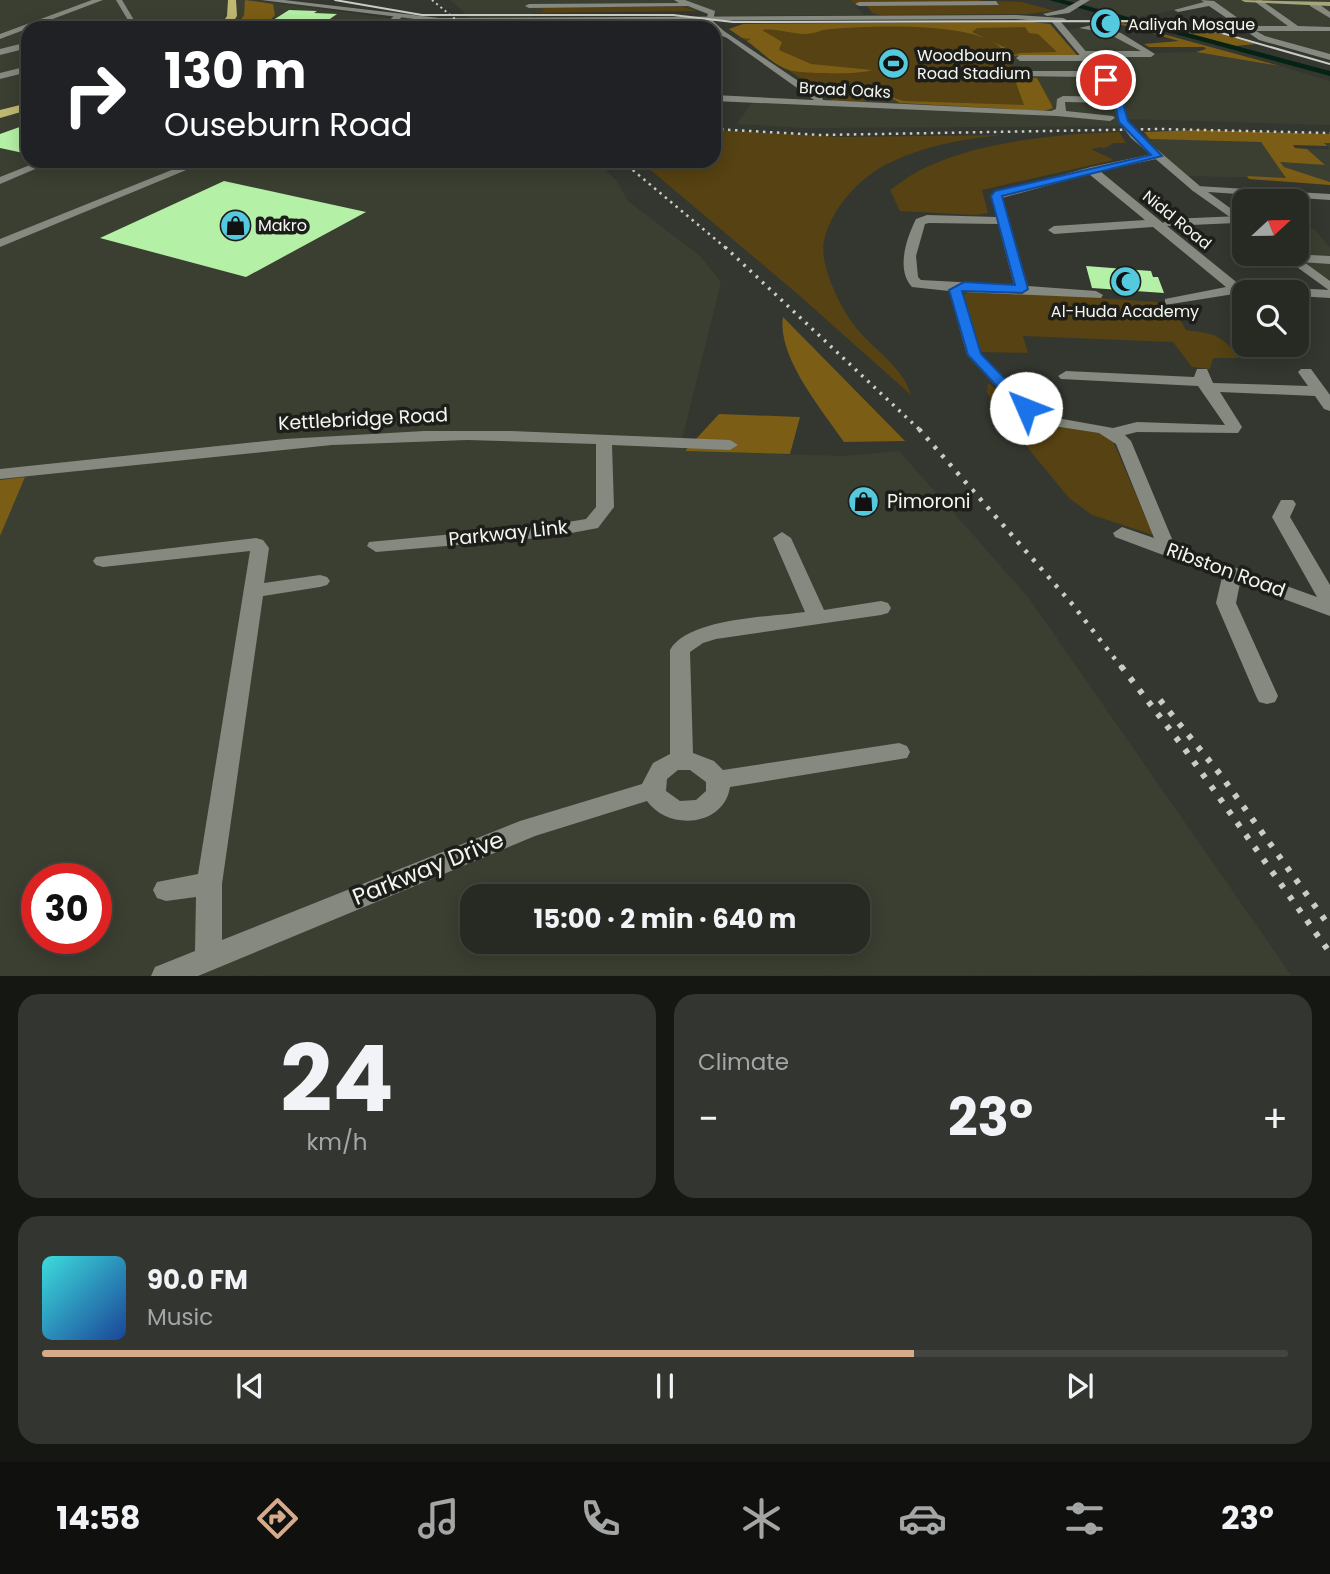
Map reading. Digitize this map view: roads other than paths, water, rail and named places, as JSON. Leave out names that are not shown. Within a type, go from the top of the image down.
[{"type":"highway","points":[[219,21],[222,16],[222,0]]},
{"type":"highway","points":[[229,21],[232,16],[232,0]]},
{"type":"highway","points":[[0,116],[21,110]]},
{"type":"main road","points":[[1245,0],[1330,5]]},
{"type":"street","points":[[43,21],[99,0]]},
{"type":"street","points":[[86,5],[105,0]]},
{"type":"street","points":[[265,0],[439,20],[536,16],[682,2],[711,13],[712,18]]},
{"type":"street","points":[[283,0],[312,5]]},
{"type":"street","points":[[521,0],[536,16],[1016,17],[1067,12],[1062,31],[1113,89],[1124,122],[1135,136],[1197,189],[1232,214]]},
{"type":"street","points":[[1178,10],[1208,1],[1270,41],[1330,57]]},
{"type":"street","points":[[1258,1],[1297,29]]},
{"type":"street","points":[[119,2],[133,21]]},
{"type":"street","points":[[1313,2],[1330,16]]},
{"type":"street","points":[[869,18],[859,4],[996,3]]},
{"type":"street","points":[[393,21],[399,16]]},
{"type":"street","points":[[1020,58],[1151,54],[1116,34],[1092,26],[1083,27]]},
{"type":"street","points":[[1247,28],[1330,29]]},
{"type":"street","points":[[0,37],[21,29]]},
{"type":"street","points":[[721,35],[730,36],[819,99]]},
{"type":"street","points":[[0,52],[21,47]]},
{"type":"street","points":[[9,64],[21,67]]},
{"type":"street","points":[[0,76],[21,71]]},
{"type":"street","points":[[1016,74],[1088,75]]},
{"type":"street","points":[[1044,75],[1063,99],[1118,100]]},
{"type":"street","name":"Broad Oaks","points":[[721,98],[864,107],[1058,113],[1110,118]]},
{"type":"street","points":[[1058,113],[1062,108],[1060,101],[1063,99]]},
{"type":"street","points":[[1022,289],[996,196],[1091,170],[1157,156]]},
{"type":"street","points":[[0,181],[32,168]]},
{"type":"street","points":[[0,243],[186,168]]},
{"type":"street","name":"Nidd Road","points":[[1091,170],[1162,223],[1232,284]]},
{"type":"street","points":[[1197,189],[1330,197]]},
{"type":"street","points":[[1002,221],[927,219],[920,222],[911,256],[911,278],[917,284],[958,288],[1022,289],[1096,295]]},
{"type":"street","points":[[1054,230],[1232,221]]},
{"type":"street","points":[[1309,258],[1330,260]]},
{"type":"street","points":[[1302,266],[1330,287]]},
{"type":"street","points":[[958,288],[955,290],[974,355],[1026,408],[1052,422],[1089,425],[1113,433],[1123,441],[1167,548]]},
{"type":"street","points":[[1170,302],[1232,293]]},
{"type":"street","points":[[1309,294],[1330,294]]},
{"type":"street","points":[[1306,372],[1330,406]]},
{"type":"street","points":[[1066,376],[1205,380],[1318,391]]},
{"type":"street","points":[[1113,433],[1137,428],[1235,435],[1234,427],[1205,380]]},
{"type":"street","name":"Kettlebridge Road","points":[[0,474],[304,441],[461,436],[604,439],[730,446]]},
{"type":"street","name":"Parkway Link","points":[[376,546],[550,531],[592,524],[605,507],[604,439]]},
{"type":"street","points":[[1287,504],[1281,517],[1330,602]]},
{"type":"street","name":"Ribston Road","points":[[1122,533],[1330,609]]},
{"type":"street","points":[[782,538],[817,617]]},
{"type":"street","points":[[103,561],[256,544],[260,548],[209,884],[208,958]]},
{"type":"street","points":[[1233,573],[1226,603],[1267,696]]},
{"type":"street","points":[[254,591],[320,580]]},
{"type":"street","points":[[682,760],[680,650],[687,642],[716,632],[881,608]]},
{"type":"street","points":[[717,780],[899,752]]},
{"type":"street","points":[[682,760],[708,767],[717,780],[716,794],[705,807],[687,812],[667,808],[653,790],[657,773],[669,763],[682,760]]},
{"type":"street","name":"Parkway Drive","points":[[165,975],[529,828],[653,790]]},
{"type":"street","points":[[166,890],[209,884]]},
{"type":"tram line","points":[[335,0],[422,15],[673,15],[733,22],[1160,21],[1197,26],[1330,64]]},
{"type":"railway","points":[[432,0],[458,21]]},
{"type":"railway","points":[[721,129],[821,135],[1159,129],[1330,133]]},
{"type":"railway","points":[[630,168],[727,249]]},
{"type":"railway","points":[[725,247],[920,430]]},
{"type":"railway","points":[[920,430],[1073,605],[1122,668]]},
{"type":"railway","points":[[1121,666],[1184,748],[1330,953]]},
{"type":"railway","points":[[1160,700],[1220,774],[1330,927]]},
{"type":"place","name":"Aaliyah Mosque","points":[[1105,24]]},
{"type":"place","name":"Woodbourn Road Stadium","points":[[894,64]]},
{"type":"place","name":"Makro","points":[[235,225]]},
{"type":"place","name":"Al-Huda Academy","points":[[1125,282]]},
{"type":"place","name":"Pimoroni","points":[[864,501]]}]
